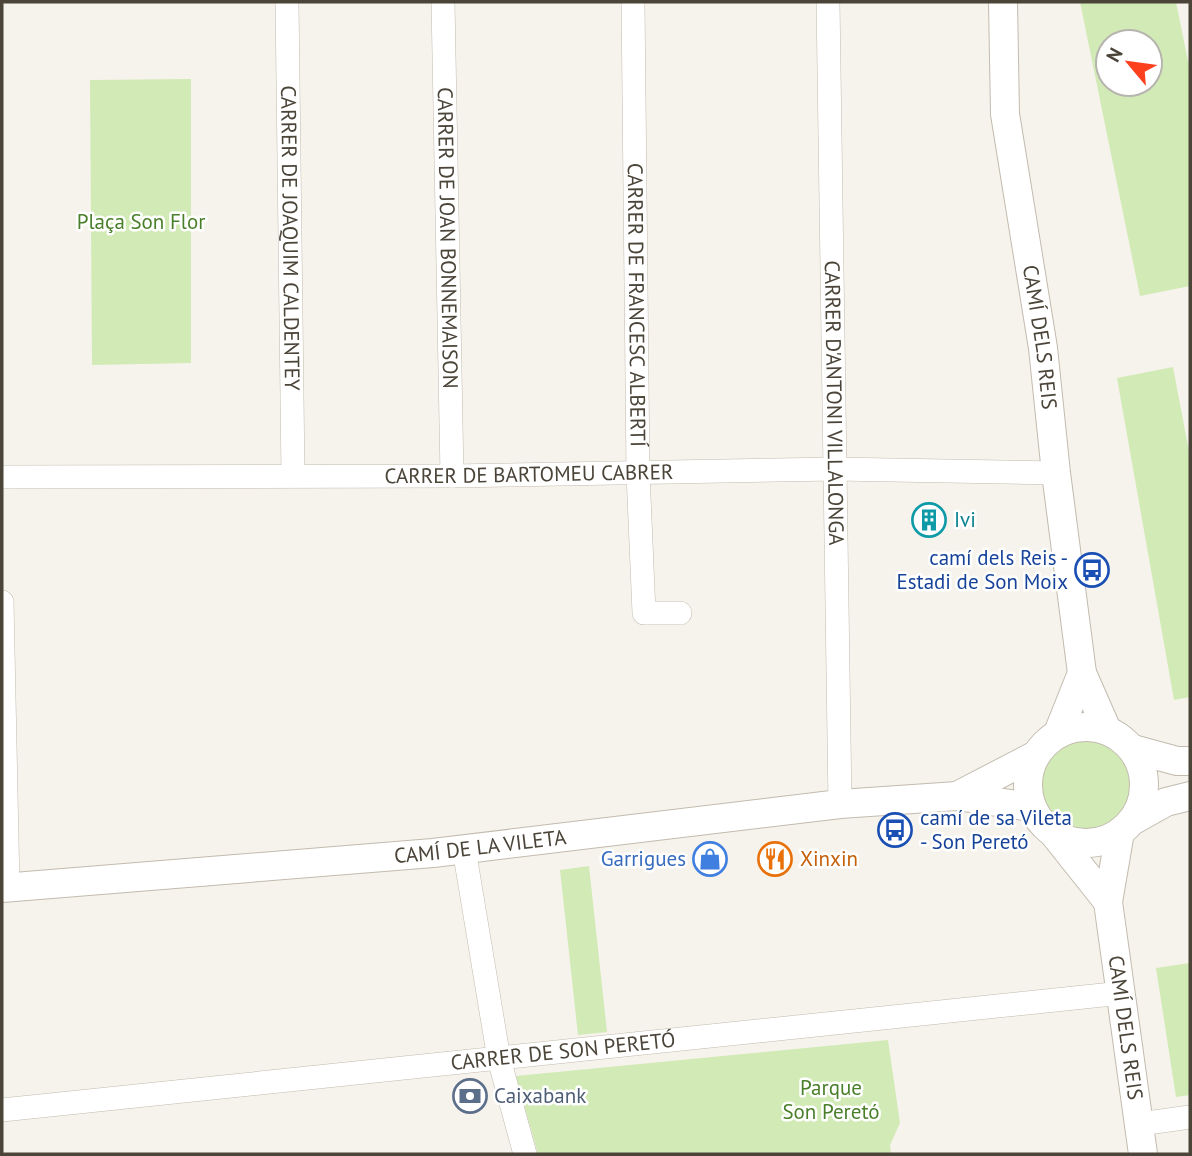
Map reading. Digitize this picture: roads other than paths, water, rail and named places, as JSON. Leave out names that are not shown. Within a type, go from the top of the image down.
[{"type":"street","name":"CARRER DE JOAQUIM CALDENTEY","points":[[287,2],[293,475]]},
{"type":"street","name":"CARRER DE JOAN BONNEMAISON","points":[[443,2],[452,476]]},
{"type":"street","name":"CARRER DE FRANCESC ALBERTÍ","points":[[633,2],[638,473],[644,613],[680,613]]},
{"type":"street","name":"CARRER D'ANTONI VILLALONGA","points":[[828,2],[841,804]]},
{"type":"street","name":"CAMÍ DELS REIS","points":[[1003,2],[1005,114],[1043,348],[1082,673],[1107,730]]},
{"type":"street","name":"CARRER DE BARTOMEU CABRER","points":[[2,477],[452,476],[835,469],[1056,473]]},
{"type":"street","points":[[2,602],[5,887]]},
{"type":"street","name":"CAMÍ DELS REIS","points":[[1058,733],[1082,673]]},
{"type":"street","points":[[1126,826],[1140,806],[1144,790],[1142,769],[1133,750],[1121,738],[1107,730],[1090,726],[1074,727],[1058,733],[1045,743],[1034,757],[1028,772],[1027,789],[1031,807],[1041,822],[1054,834],[1070,841],[1088,844],[1106,840],[1166,802],[1190,796]]},
{"type":"street","points":[[1133,750],[1177,761],[1190,761]]},
{"type":"street","name":"CAMÍ DE LA VILETA","points":[[957,796],[1034,757]]},
{"type":"street","name":"CAMÍ DE LA VILETA","points":[[5,887],[464,849],[841,804],[957,796],[1031,807]]},
{"type":"street","name":"CAMÍ DELS REIS","points":[[1126,826],[1108,902],[1143,1154]]},
{"type":"street","name":"CAMÍ DELS REIS","points":[[1054,834],[1108,902]]},
{"type":"street","points":[[464,849],[499,1059],[525,1154]]},
{"type":"street","name":"CARRER DE SON PERETÓ","points":[[2,1110],[1122,993]]},
{"type":"street","points":[[1140,1124],[1190,1117]]},
{"type":"place","name":"Ivi","points":[[929,520]]},
{"type":"place","name":"camí dels Reis - Estadi de Son Moix","points":[[1092,570]]},
{"type":"place","name":"camí de sa Vileta - Son Peretó","points":[[895,830]]},
{"type":"place","name":"Garrigues","points":[[710,859]]},
{"type":"place","name":"Xinxin","points":[[775,859]]},
{"type":"place","name":"Caixabank","points":[[470,1096]]},
{"type":"park label","name":"Plaça Son Flor","points":[[141,222]]},
{"type":"park label","name":"Parque Son Peretó","points":[[831,1100]]}]
